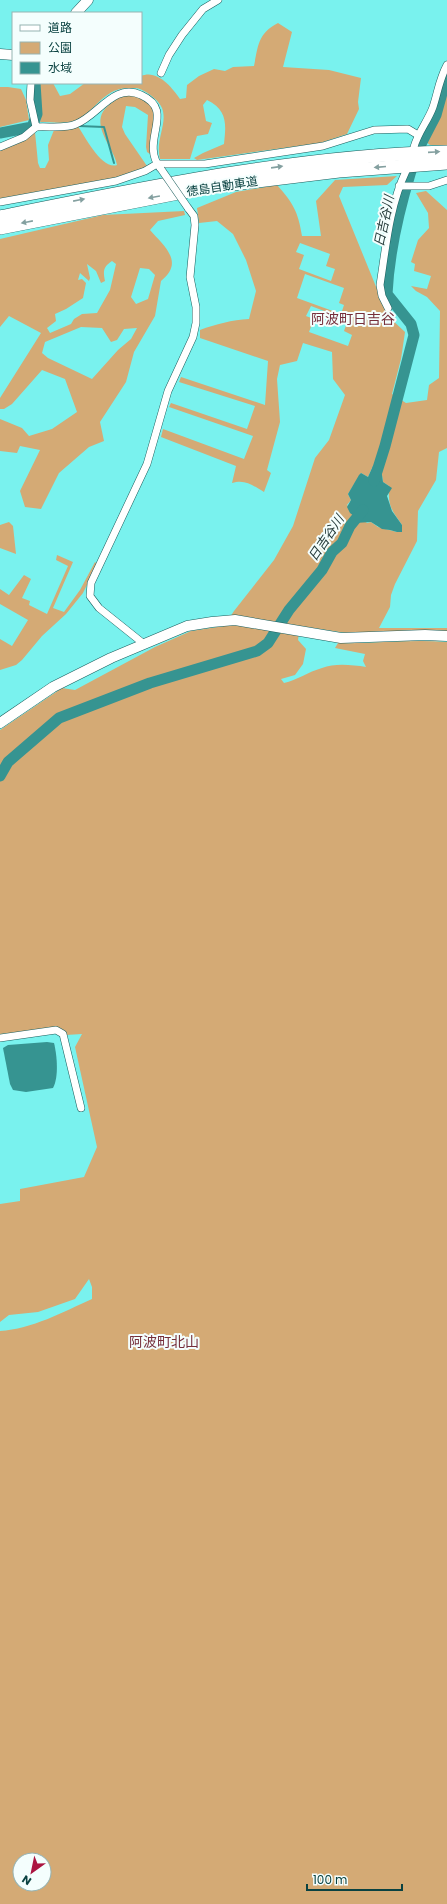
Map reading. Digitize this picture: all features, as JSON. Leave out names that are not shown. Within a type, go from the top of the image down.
[{"type":"highway","name":"徳島自動車道","points":[[0,216],[236,173],[340,160],[447,152]]},
{"type":"highway","name":"徳島自動車道","points":[[0,228],[209,188],[340,171],[447,162]]},
{"type":"street","points":[[77,12],[88,0]]},
{"type":"street","points":[[162,74],[169,55],[204,3],[218,0]]},
{"type":"street","points":[[0,54],[12,55]]},
{"type":"street","points":[[414,147],[418,135],[433,108],[440,80],[447,65]]},
{"type":"street","points":[[31,84],[30,100],[35,125]]},
{"type":"street","points":[[0,147],[24,137],[35,125],[74,125],[84,121],[113,96],[123,92],[134,92],[146,97],[155,106],[159,117],[153,137],[152,150],[159,167],[194,216],[195,225],[190,277],[196,307],[196,323],[193,337],[168,391],[148,464],[92,583],[90,596],[99,608],[144,644]]},
{"type":"street","points":[[0,202],[116,181],[159,167],[205,164],[323,146],[374,130],[408,129],[418,135]]},
{"type":"street","points":[[388,308],[382,296],[380,285],[392,208],[404,187],[406,171]]},
{"type":"street","points":[[404,187],[429,186],[447,180]]},
{"type":"street","points":[[0,723],[54,687],[111,658],[187,626],[235,620],[341,638],[425,635],[447,636]]},
{"type":"street","points":[[0,1038],[56,1030],[62,1034],[81,1108]]},
{"type":"green space","points":[[278,23],[292,32],[283,67],[329,70],[361,78],[358,102],[359,109],[347,134],[320,143],[197,160],[194,158],[224,144],[225,124],[222,113],[219,108],[207,100],[203,105],[206,121],[212,123],[208,134],[197,136],[190,159],[160,159],[159,145],[164,120],[161,105],[149,94],[140,89],[134,88],[118,89],[105,97],[81,118],[74,121],[61,123],[40,122],[40,84],[54,84],[60,96],[70,94],[84,84],[142,84],[142,76],[147,74],[164,80],[180,99],[186,98],[187,85],[199,76],[214,69],[225,71],[233,67],[254,66],[260,41],[266,31]]},
{"type":"green space","points":[[447,84],[447,145],[430,145],[425,141],[438,115],[442,113],[439,111]]},
{"type":"green space","points":[[0,87],[21,89],[26,100],[29,120],[0,127]]},
{"type":"green space","points":[[124,95],[135,95],[141,97],[148,102],[153,109],[155,122],[150,154],[147,152],[146,147],[148,115],[135,107],[126,106],[122,127],[125,134],[147,166],[116,179],[0,199],[0,150],[35,132],[38,163],[40,168],[45,168],[49,160],[48,145],[54,130],[78,126],[94,152],[100,158],[106,163],[117,165],[105,139],[100,123],[103,111],[115,100]]},
{"type":"green space","points":[[397,176],[387,185],[343,187],[339,196],[388,316],[405,332],[401,359],[392,394],[406,403],[427,400],[429,385],[439,378],[440,311],[427,297],[416,291],[411,286],[427,289],[431,276],[414,271],[415,264],[411,262],[418,240],[429,228],[428,213],[416,193],[426,191],[447,210],[447,448],[439,452],[436,480],[418,511],[417,541],[395,584],[391,595],[390,607],[379,628],[447,628],[447,633],[346,633],[300,626],[298,640],[306,649],[303,664],[295,675],[281,679],[284,683],[332,665],[366,667],[363,661],[365,654],[335,648],[338,643],[420,641],[447,642],[447,1904],[0,1904],[0,1331],[12,1330],[36,1323],[92,1299],[92,1287],[89,1279],[75,1299],[38,1312],[9,1315],[0,1322],[0,1204],[20,1201],[20,1189],[84,1177],[97,1147],[75,1047],[82,1034],[66,1035],[61,1030],[0,1034],[0,730],[62,688],[75,690],[155,647],[191,631],[224,626],[274,560],[293,526],[315,458],[329,440],[345,395],[333,379],[332,352],[303,343],[297,361],[280,365],[277,379],[280,422],[267,470],[271,473],[264,492],[245,482],[232,483],[236,466],[161,437],[163,429],[244,459],[253,436],[169,407],[171,403],[247,429],[255,406],[179,382],[181,377],[265,405],[268,361],[200,338],[200,330],[236,320],[249,319],[256,291],[246,260],[233,234],[217,221],[199,223],[197,208],[236,192],[277,185],[287,197],[297,214],[302,236],[321,236],[316,201],[335,180]],"holes":[[[300,243],[330,254],[326,266],[335,269],[331,281],[299,269],[304,255],[296,252]],[[305,274],[344,288],[339,303],[344,305],[341,314],[297,298]],[[311,306],[348,320],[344,331],[352,335],[348,346],[309,332],[314,319],[306,316]],[[373,466],[381,468],[383,482],[389,486],[391,507],[402,525],[397,532],[378,527],[371,522],[367,523],[347,505],[351,500],[348,494],[361,473],[368,477]]]},
{"type":"green space","points":[[184,211],[185,215],[158,221],[150,230],[170,254],[172,261],[171,267],[168,274],[161,281],[155,316],[134,352],[126,382],[100,422],[104,441],[89,447],[59,473],[41,509],[25,507],[20,491],[40,450],[20,446],[17,453],[0,451],[0,419],[22,428],[29,436],[52,429],[77,412],[65,379],[42,370],[12,404],[4,409],[0,409],[0,398],[41,333],[9,316],[0,327],[0,239],[103,215]],"holes":[[[112,261],[116,264],[110,290],[97,313],[82,314],[74,319],[71,324],[50,333],[47,328],[56,321],[55,314],[83,298],[86,283],[82,279],[78,280],[80,273],[89,281],[90,278],[87,264],[96,271],[101,283],[105,281],[104,270]],[[140,268],[149,269],[155,275],[148,299],[136,304],[131,297]],[[81,327],[102,328],[111,342],[117,340],[124,329],[137,328],[131,339],[118,350],[92,379],[48,358],[42,353],[45,342]]]},
{"type":"green space","points":[[9,522],[13,526],[16,554],[0,548],[0,525]]},
{"type":"green space","points":[[57,555],[73,562],[53,608],[64,612],[80,590],[95,562],[97,564],[83,593],[66,614],[42,636],[22,660],[16,665],[0,670],[0,639],[12,646],[28,620],[0,604],[0,589],[9,595],[24,575],[31,579],[22,598],[30,601],[29,605],[47,614],[68,566],[56,560]]},
{"type":"water","points":[[376,465],[381,468],[383,482],[392,488],[387,496],[392,511],[402,525],[402,532],[382,529],[371,522],[355,523],[354,516],[350,513],[347,507],[351,500],[348,494],[359,475],[361,473],[368,477],[373,466]]},
{"type":"water","points":[[47,1042],[54,1043],[56,1054],[57,1072],[53,1088],[26,1092],[13,1090],[10,1084],[3,1048],[8,1045]]},
{"type":"waterway","name":"日吉谷川","points":[[420,146],[436,115],[447,75]]},
{"type":"waterway","points":[[0,133],[32,127],[37,114],[35,84]]},
{"type":"waterway","points":[[79,126],[104,127],[114,163]]},
{"type":"waterway","name":"日吉谷川","points":[[374,481],[385,446],[414,335],[411,324],[387,294],[395,232],[411,171]]},
{"type":"waterway","name":"日吉谷川","points":[[0,776],[8,762],[59,718],[150,683],[257,651],[268,643],[289,610],[322,570],[332,552],[342,543],[350,526],[363,510]]},
{"type":"district","name":"阿波町日吉谷","points":[[353,319]]},
{"type":"district","name":"阿波町北山","points":[[164,1342]]}]
